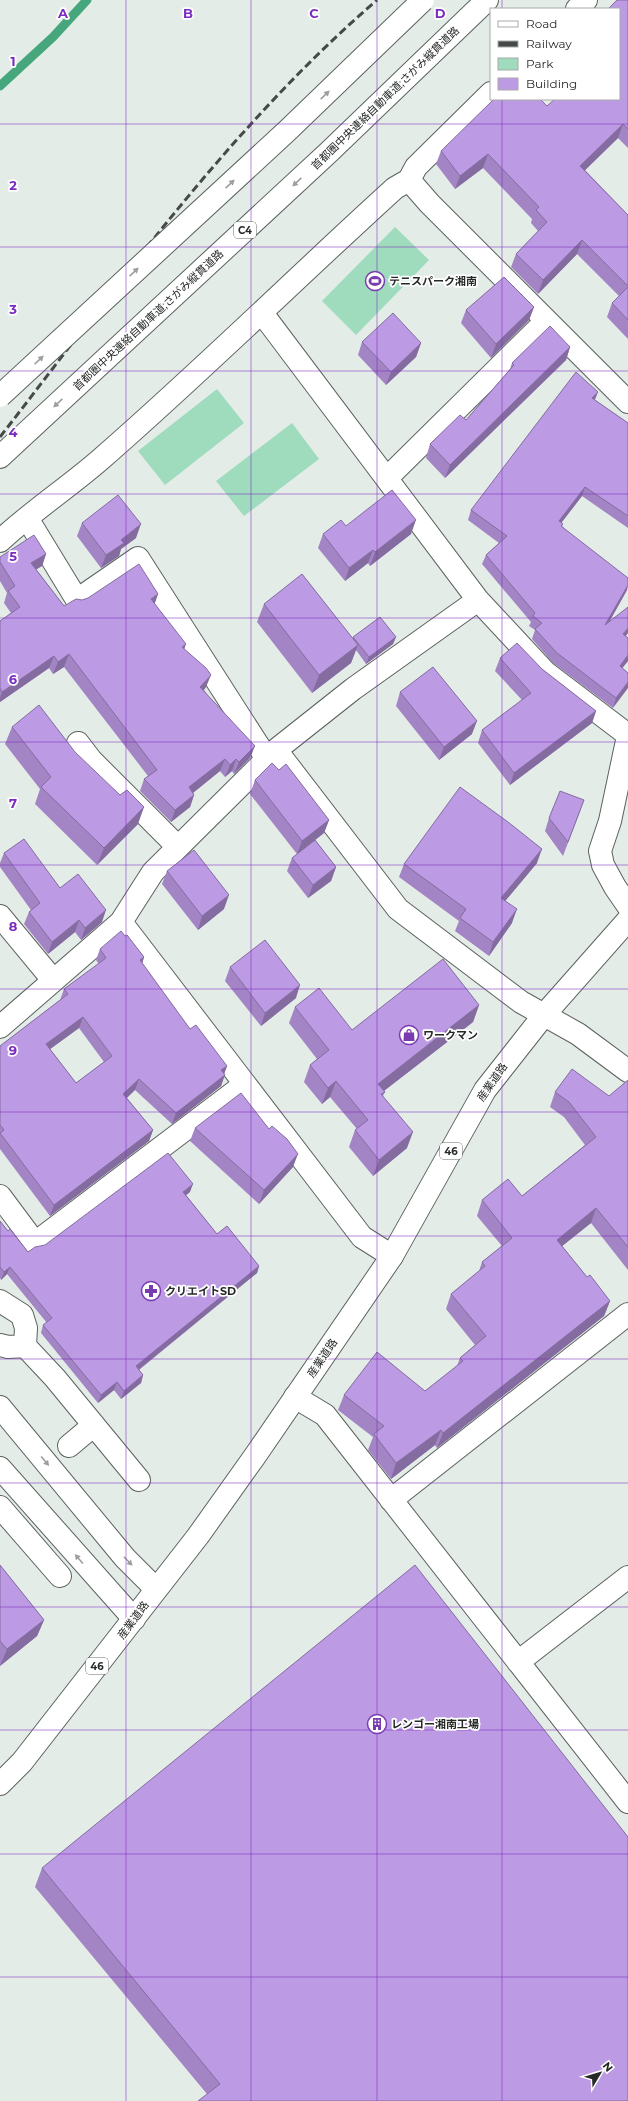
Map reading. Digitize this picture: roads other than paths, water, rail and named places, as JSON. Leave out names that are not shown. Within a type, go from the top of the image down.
[{"type":"main road","points":[[0,396],[287,131],[423,0]]},
{"type":"main road","name":"首都圏中央連絡自動車道;さがみ縦貫道路","points":[[0,457],[329,152],[487,0]]},
{"type":"main road","points":[[578,8],[586,0]]},
{"type":"main road","points":[[0,541],[100,460],[262,314],[390,193],[409,180],[416,166],[490,94]]},
{"type":"main road","points":[[409,180],[546,321],[628,402]]},
{"type":"main road","points":[[262,314],[478,600],[545,672],[628,735],[610,821],[600,851],[603,866],[628,906]]},
{"type":"main road","points":[[387,478],[546,321]]},
{"type":"main road","points":[[27,518],[76,600],[138,558],[272,754],[398,909],[521,1002],[578,1034],[628,1071]]},
{"type":"main road","points":[[0,1026],[121,922],[152,872],[272,754],[353,689],[478,600]]},
{"type":"main road","points":[[78,743],[91,760],[178,846]]},
{"type":"main road","points":[[0,916],[53,980]]},
{"type":"main road","name":"産業道路","points":[[0,1784],[22,1762],[215,1514],[392,1256],[485,1090],[544,1015],[628,920]]},
{"type":"main road","points":[[121,922],[362,1237],[392,1256]]},
{"type":"main road","points":[[0,1196],[35,1243],[245,1084]]},
{"type":"main road","points":[[0,1300],[22,1315],[26,1328],[25,1346],[55,1378],[139,1480]]},
{"type":"main road","points":[[391,1500],[628,1314]]},
{"type":"main road","points":[[0,1345],[8,1347],[25,1346]]},
{"type":"main road","points":[[295,1397],[325,1416],[628,1802]]},
{"type":"main road","points":[[0,1408],[125,1558],[156,1589]]},
{"type":"main road","points":[[68,1446],[94,1425]]},
{"type":"main road","points":[[5,1474],[134,1619]]},
{"type":"main road","points":[[0,1507],[60,1576]]},
{"type":"main road","points":[[518,1662],[628,1577]]},
{"type":"waterway","points":[[0,86],[53,37],[87,0]]},
{"type":"railway","points":[[0,437],[133,265],[225,154],[273,100],[324,49],[377,0]]},
{"type":"place","name":"テニスパーク湘南","points":[[375,281]]},
{"type":"place","name":"ワークマン","points":[[409,1035]]},
{"type":"place","name":"クリエイトSD","points":[[151,1291]]},
{"type":"place","name":"レンゴー湘南工場","points":[[377,1724]]}]
